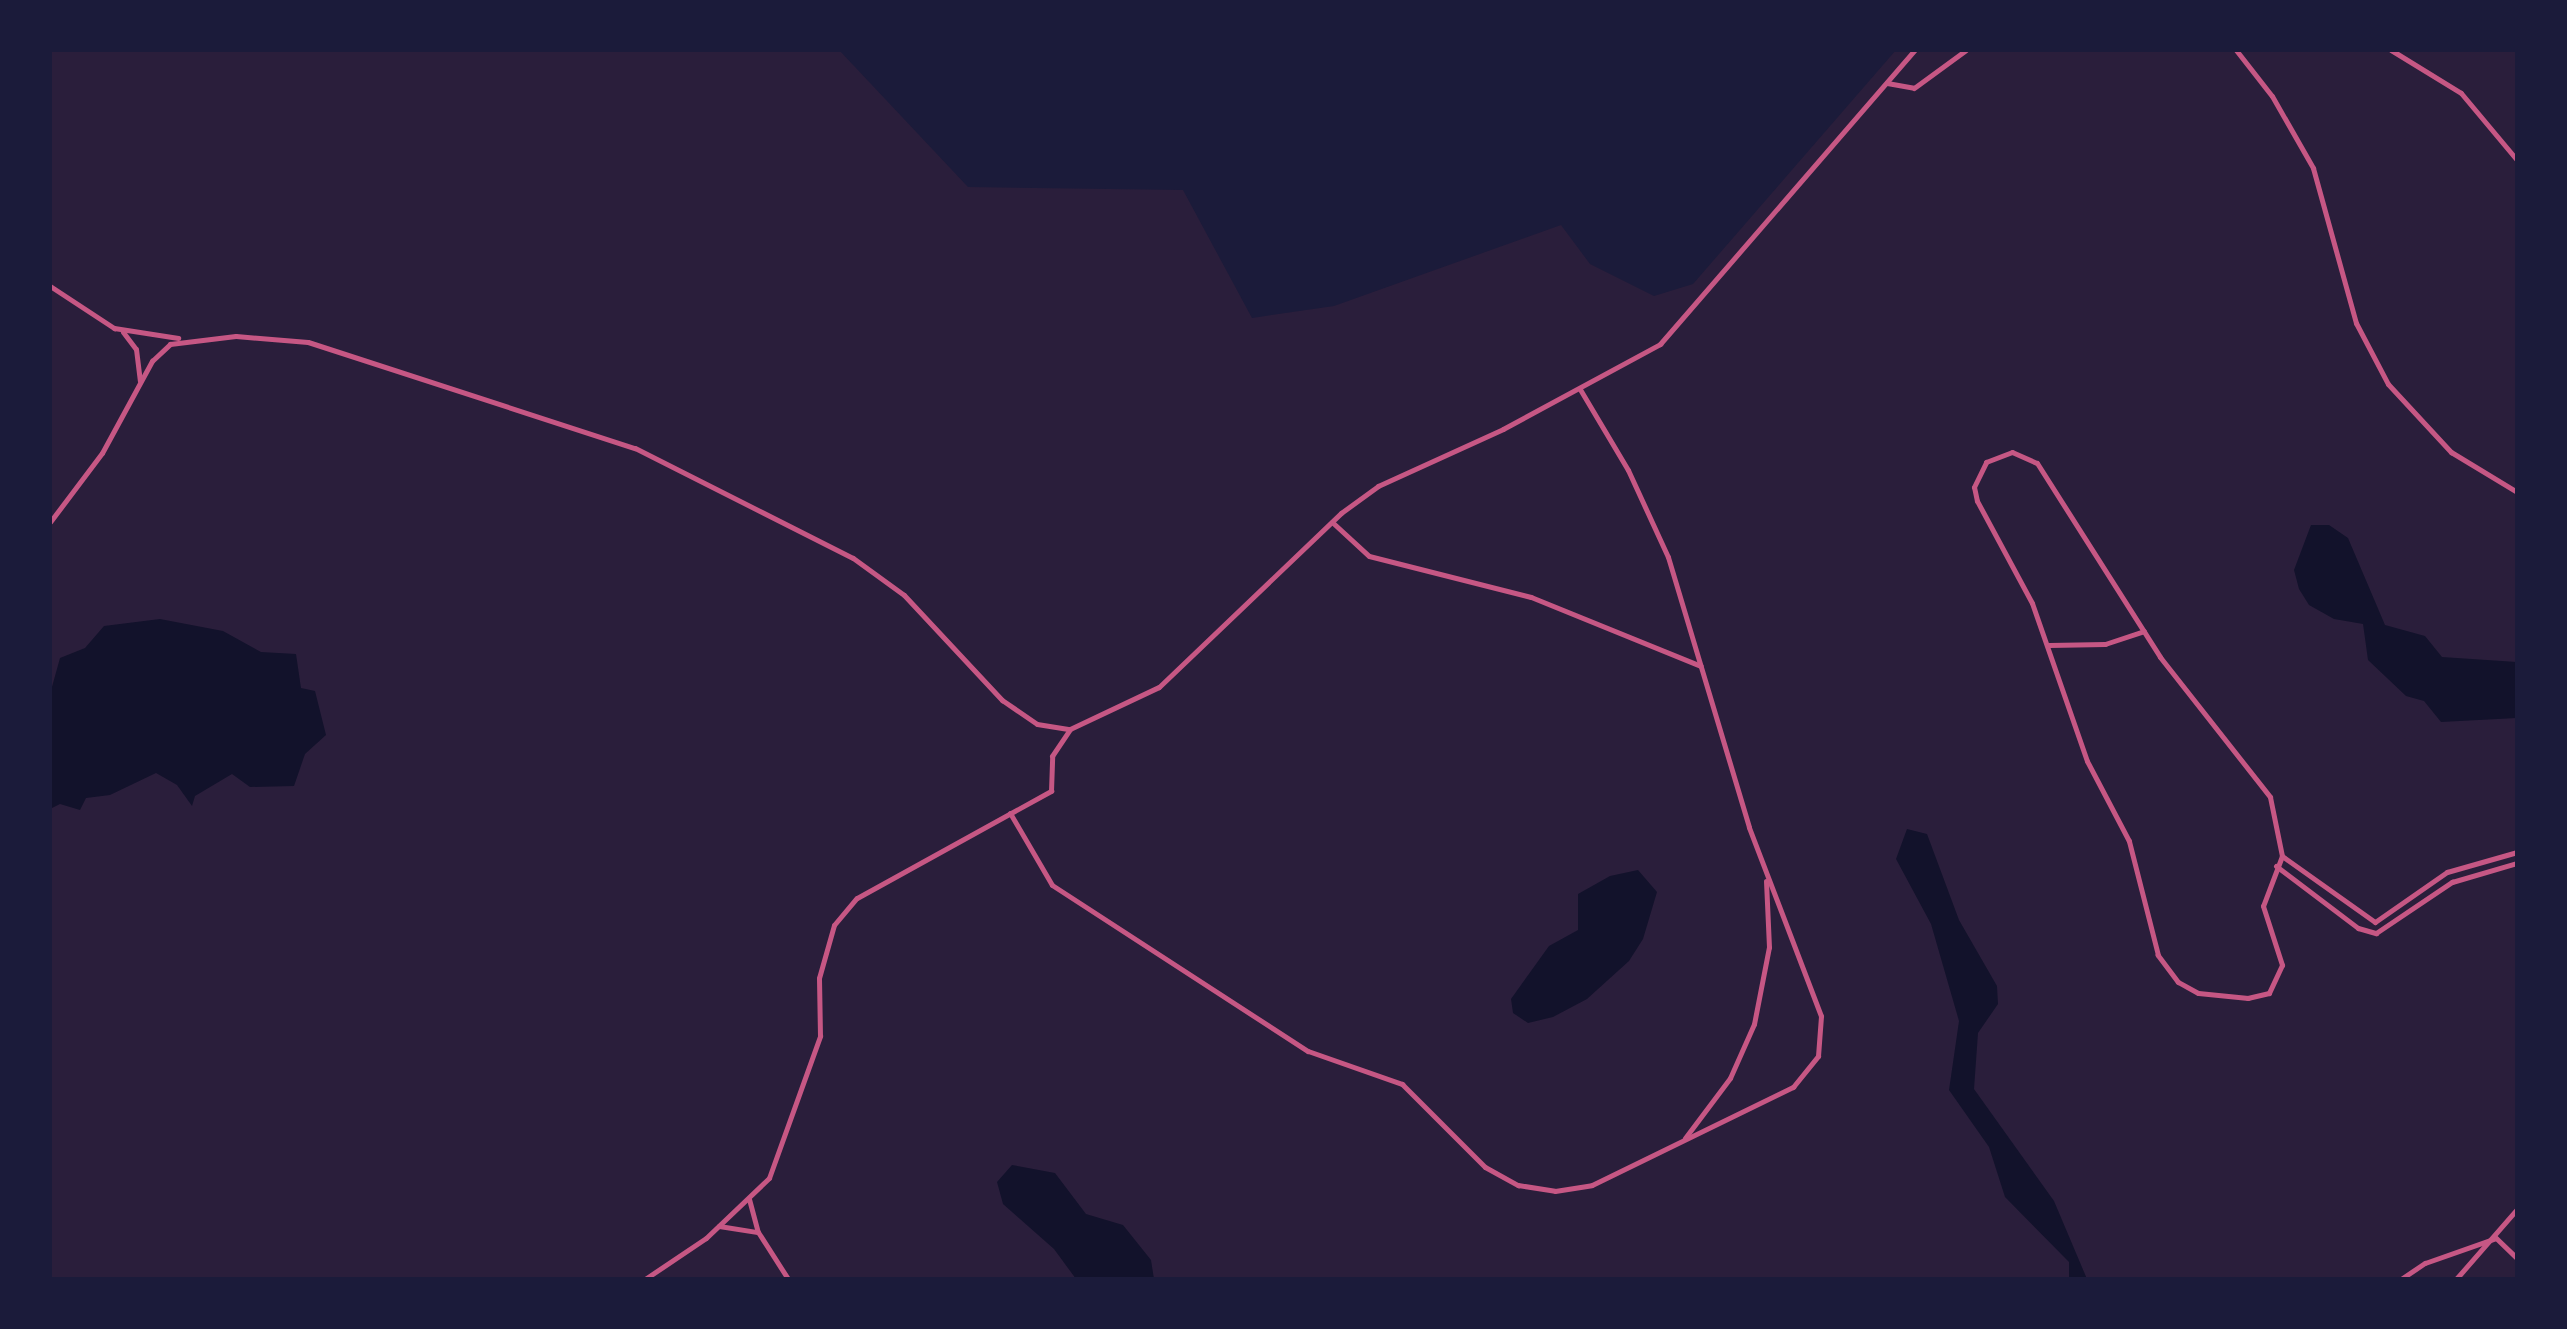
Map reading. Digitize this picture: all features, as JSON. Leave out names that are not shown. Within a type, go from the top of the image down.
[{"type":"street","points":[[645,1279],[719,1226],[769,1178],[820,1036],[819,978],[834,926],[857,898],[1051,791],[1052,756],[1070,729],[1159,687],[1332,522],[1378,486],[1580,389],[1660,344],[1916,50]]},
{"type":"street","points":[[1887,82],[1914,88],[1966,50]]},
{"type":"street","points":[[2236,50],[2287,119],[2312,168],[2356,323],[2382,374],[2442,444],[2517,492]]},
{"type":"street","points":[[2391,50],[2461,94],[2517,160]]},
{"type":"street","points":[[50,286],[120,330],[140,361],[139,386]]},
{"type":"street","points":[[120,330],[308,342],[635,448],[853,558],[904,595],[1002,700],[1037,724],[1070,729]]},
{"type":"street","points":[[50,522],[102,453],[160,351],[194,336]]},
{"type":"street","points":[[1010,813],[1052,885],[1294,1043],[1416,1092],[1501,1177],[1536,1189],[1574,1189],[1793,1087],[1818,1056],[1822,1016],[1764,868],[1656,528],[1580,389]]},
{"type":"street","points":[[1998,454],[2026,455],[2037,463],[2144,631],[2265,786],[2278,820],[2282,856],[2263,906],[2281,955],[2276,985],[2248,998],[2198,993],[2178,982],[2158,954],[2136,859],[2087,761],[2049,645],[1977,501],[1978,473],[1998,454]]},
{"type":"street","points":[[1332,522],[1370,556],[1531,597],[1701,666]]},
{"type":"street","points":[[2049,645],[2105,644],[2144,631]]},
{"type":"street","points":[[2282,856],[2375,922],[2447,872],[2517,852]]},
{"type":"street","points":[[2276,866],[2358,928],[2376,933],[2452,882],[2517,863]]},
{"type":"street","points":[[1682,1141],[1730,1078],[1759,1006],[1768,947],[1764,868]]},
{"type":"street","points":[[749,1200],[758,1232],[788,1279]]},
{"type":"street","points":[[2456,1279],[2509,1224],[2517,1210]]},
{"type":"street","points":[[2509,1224],[2517,1231]]},
{"type":"street","points":[[719,1226],[758,1232]]},
{"type":"street","points":[[2496,1238],[2517,1258]]},
{"type":"street","points":[[2401,1279],[2425,1263],[2496,1238]]},
{"type":"shaded area","points":[[50,50],[839,50],[968,187],[1183,190],[1252,318],[1334,306],[1561,225],[1590,264],[1654,296],[1693,284],[1896,50],[2517,50],[2517,1279],[50,1279]]},
{"type":"shaded area","points":[[2311,525],[2329,525],[2348,538],[2385,625],[2425,636],[2442,657],[2517,662],[2517,718],[2441,722],[2424,701],[2406,696],[2368,660],[2363,624],[2334,619],[2309,605],[2299,589],[2294,570]]},
{"type":"shaded area","points":[[160,619],[223,631],[261,652],[296,654],[301,688],[315,691],[326,735],[305,754],[294,786],[250,787],[232,774],[195,796],[192,806],[177,785],[156,773],[110,795],[86,798],[80,810],[60,804],[50,809],[50,694],[60,658],[85,648],[104,626]]},
{"type":"shaded area","points":[[1907,829],[1927,834],[1959,920],[1997,986],[1998,1004],[1978,1033],[1974,1089],[2054,1201],[2087,1279],[2069,1279],[2069,1262],[2005,1197],[1989,1147],[1949,1090],[1959,1021],[1931,924],[1896,859]]},
{"type":"shaded area","points":[[1638,870],[1657,892],[1643,939],[1629,961],[1587,999],[1553,1017],[1528,1023],[1513,1013],[1511,999],[1549,946],[1578,930],[1578,894],[1610,876]]},
{"type":"shaded area","points":[[1012,1165],[1055,1173],[1086,1214],[1123,1225],[1151,1260],[1154,1279],[1076,1279],[1054,1249],[1003,1204],[997,1182]]}]
